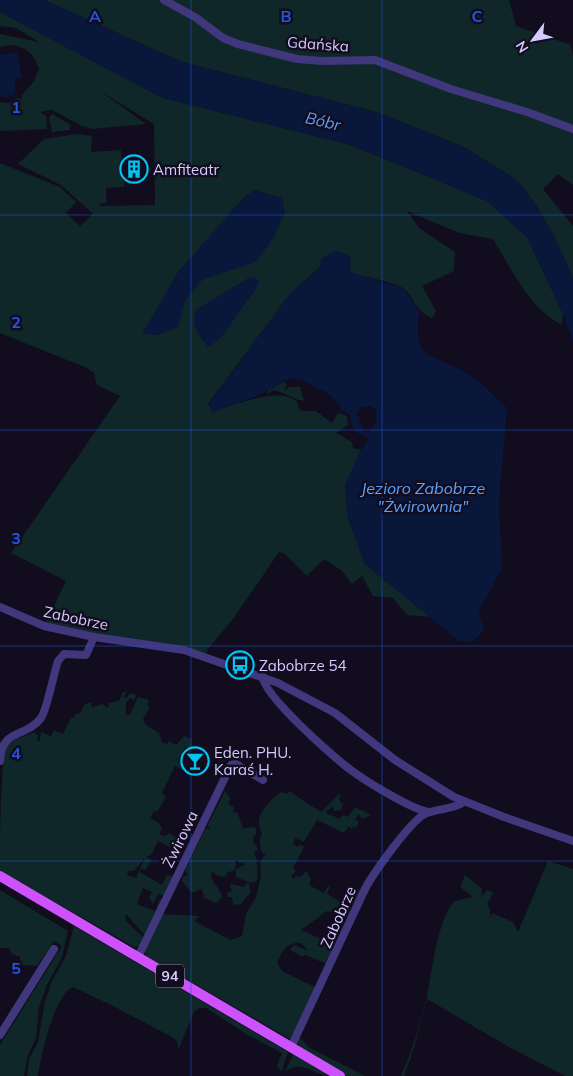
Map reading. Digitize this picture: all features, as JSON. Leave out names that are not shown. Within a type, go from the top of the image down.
[{"type":"main road","name":"94","points":[[0,876],[340,1076]]},
{"type":"street","name":"Gdańska","points":[[164,0],[195,17],[223,38],[245,46],[297,59],[322,61],[375,60],[449,88],[519,109],[573,129]]},
{"type":"street","name":"Zabobrze","points":[[0,607],[44,626],[94,637],[184,650],[298,692],[335,713],[395,760],[464,802],[573,840]]},
{"type":"street","points":[[0,761],[1,748],[9,737],[41,718],[58,661],[64,654],[86,654],[94,637]]},
{"type":"street","points":[[263,678],[266,689],[286,711],[347,768],[419,809],[429,812],[452,808],[464,802]]},
{"type":"street","name":"Żwirowa","points":[[138,957],[232,765],[236,764],[263,780]]},
{"type":"street","name":"Zabobrze","points":[[292,1047],[372,876],[384,858],[417,821],[429,812]]},
{"type":"street","points":[[0,1035],[54,949]]},
{"type":"green space","points":[[44,0],[509,0],[516,26],[571,45],[573,56],[573,185],[558,174],[543,189],[573,226],[573,278],[555,238],[536,205],[517,180],[464,147],[376,112],[182,62]]},
{"type":"green space","points":[[0,12],[163,98],[351,145],[487,201],[527,237],[563,314],[562,325],[540,309],[522,287],[493,239],[459,233],[407,211],[419,228],[455,252],[454,271],[422,286],[436,311],[432,318],[420,310],[407,292],[398,285],[320,267],[290,294],[208,404],[213,412],[255,399],[279,396],[289,397],[296,401],[301,411],[316,411],[332,423],[338,413],[347,416],[348,425],[336,433],[352,442],[353,448],[361,450],[345,485],[348,518],[365,564],[430,617],[407,615],[393,598],[373,596],[362,576],[352,584],[342,571],[324,559],[307,576],[285,554],[279,552],[233,619],[208,649],[205,657],[44,626],[66,581],[11,553],[120,396],[97,385],[94,373],[87,368],[0,333],[0,163],[60,187],[76,202],[66,213],[80,226],[93,214],[61,185],[18,164],[44,139],[77,134],[92,136],[91,152],[121,150],[124,187],[106,188],[106,203],[99,206],[155,205],[154,124],[100,91],[146,124],[93,129],[82,126],[52,110],[40,112],[46,116],[47,129],[0,131],[0,102],[9,103],[17,98],[22,99],[22,95],[34,81],[39,69],[33,56],[19,46],[0,47],[0,34],[39,42],[16,28],[0,26]]},
{"type":"green space","points":[[52,114],[71,125],[69,130],[52,132],[49,118]]},
{"type":"green space","points":[[284,382],[287,385],[284,390],[289,387],[300,387],[304,401],[272,390],[268,394],[267,391]]},
{"type":"green space","points":[[123,692],[126,692],[124,697],[126,698],[131,693],[137,695],[134,700],[130,698],[126,703],[126,715],[130,715],[138,697],[149,700],[147,705],[150,707],[143,719],[146,725],[159,733],[162,742],[167,744],[169,741],[176,745],[184,736],[192,739],[191,745],[194,747],[192,750],[185,747],[178,761],[188,768],[183,770],[175,766],[162,793],[166,797],[157,812],[154,811],[150,818],[159,823],[162,829],[159,834],[165,836],[169,833],[179,839],[170,847],[158,841],[151,855],[146,857],[152,860],[145,870],[141,869],[140,872],[162,885],[167,875],[174,876],[164,896],[158,894],[153,904],[149,897],[152,892],[143,888],[137,904],[155,911],[160,899],[163,900],[146,937],[125,915],[126,921],[144,938],[140,946],[134,947],[0,871],[2,784],[7,745],[35,732],[38,736],[37,741],[40,740],[41,732],[51,736],[54,730],[63,734],[71,718],[77,713],[80,714],[84,705],[91,702],[92,708],[102,704],[109,708],[108,703],[119,701]],"holes":[[[145,858],[136,878],[127,875],[128,871],[134,871]]]},
{"type":"green space","points":[[225,791],[231,799],[229,800],[229,805],[234,807],[233,812],[238,813],[243,829],[256,828],[256,834],[253,837],[254,844],[257,846],[257,851],[254,852],[258,870],[257,881],[251,883],[236,877],[236,869],[246,864],[238,862],[238,860],[235,860],[234,871],[227,872],[228,874],[224,877],[215,875],[214,872],[211,874],[222,898],[216,903],[204,898],[202,889],[192,893],[182,881],[183,876],[188,876],[185,870],[205,829],[211,828],[207,826]]},
{"type":"green space","points":[[289,791],[321,812],[339,794],[339,800],[343,804],[341,810],[334,811],[333,806],[326,812],[339,819],[343,815],[348,817],[355,807],[371,815],[362,819],[359,814],[355,820],[359,821],[356,828],[353,827],[351,829],[349,826],[344,833],[317,820],[304,842],[295,838],[293,844],[298,847],[300,844],[304,847],[293,868],[296,871],[291,877],[294,879],[296,876],[301,877],[306,871],[311,879],[309,885],[324,893],[328,886],[330,887],[327,894],[344,904],[343,906],[350,911],[347,917],[327,911],[301,930],[337,946],[329,965],[305,955],[302,957],[290,950],[294,945],[309,951],[301,943],[288,946],[277,962],[282,971],[315,987],[319,985],[290,1039],[146,956],[145,952],[163,914],[200,916],[194,921],[231,940],[242,936],[246,914],[256,897],[261,876],[260,863],[266,853],[263,854],[260,847],[260,837],[262,836],[259,825],[260,816],[281,792],[287,794]]},
{"type":"green space","points":[[548,861],[573,869],[573,1076],[565,1076],[509,1047],[427,999],[414,1048],[404,1076],[401,1076],[422,1016],[435,951],[445,917],[454,902],[473,897],[460,887],[465,875],[482,889],[481,897],[487,890],[493,893],[487,904],[490,909],[490,919],[492,913],[513,922],[518,932]]},
{"type":"green space","points":[[246,883],[249,884],[251,892],[241,904],[233,905],[232,897],[228,897],[227,893],[232,890],[231,884],[245,887]]},
{"type":"green space","points":[[353,887],[361,891],[355,905],[347,899]]},
{"type":"green space","points":[[0,890],[68,931],[62,957],[47,985],[39,1007],[36,1038],[28,1055],[24,1076],[0,1076],[0,1045],[62,946],[54,941],[37,966],[20,965],[20,957],[12,954],[9,948],[0,948]]},
{"type":"green space","points":[[74,926],[288,1052],[280,1076],[281,1071],[277,1066],[282,1053],[248,1035],[206,1008],[199,1008],[194,1012],[178,1050],[178,1043],[174,1038],[73,987],[66,992],[60,1001],[49,1027],[38,1076],[27,1076],[29,1059],[38,1042],[45,1001],[52,981],[66,956]]},
{"type":"green space","points":[[299,1037],[310,1048],[365,1076],[347,1076],[302,1049],[297,1043]]},
{"type":"green space","points":[[293,1055],[330,1076],[300,1067],[289,1069],[284,1074]]},
{"type":"water","name":"Bóbr","points":[[0,0],[44,0],[182,62],[376,112],[464,147],[517,180],[536,205],[555,238],[573,278],[573,341],[563,314],[527,237],[487,201],[351,145],[163,98],[0,12]]},
{"type":"water","points":[[17,52],[22,77],[15,79],[15,94],[5,98],[0,95],[0,55]]},
{"type":"water","points":[[255,190],[282,198],[285,212],[274,237],[256,262],[202,280],[185,301],[178,327],[158,335],[142,334],[178,272],[244,197]]},
{"type":"water","name":"Jezioro Zabobrze \"Żwirownia\"","points":[[335,251],[349,255],[351,260],[350,272],[403,288],[419,312],[418,328],[421,347],[432,357],[463,371],[475,379],[507,408],[499,502],[502,569],[479,611],[484,631],[471,642],[459,641],[365,564],[348,518],[345,485],[361,450],[369,438],[355,430],[350,415],[340,409],[340,405],[327,393],[302,380],[290,378],[255,397],[213,412],[208,405],[290,294],[320,267],[321,259]],"holes":[[[370,406],[375,409],[375,422],[367,433],[362,425],[358,423],[360,419],[356,414],[360,408]]]},
{"type":"water","points":[[250,277],[259,280],[257,287],[221,338],[208,347],[194,324],[197,309]]},
{"type":"place","name":"Amfiteatr","points":[[134,169]]},
{"type":"place","name":"Zabobrze 54","points":[[240,665]]},
{"type":"place","name":"Eden. PHU. Karaś H.","points":[[195,761]]}]
